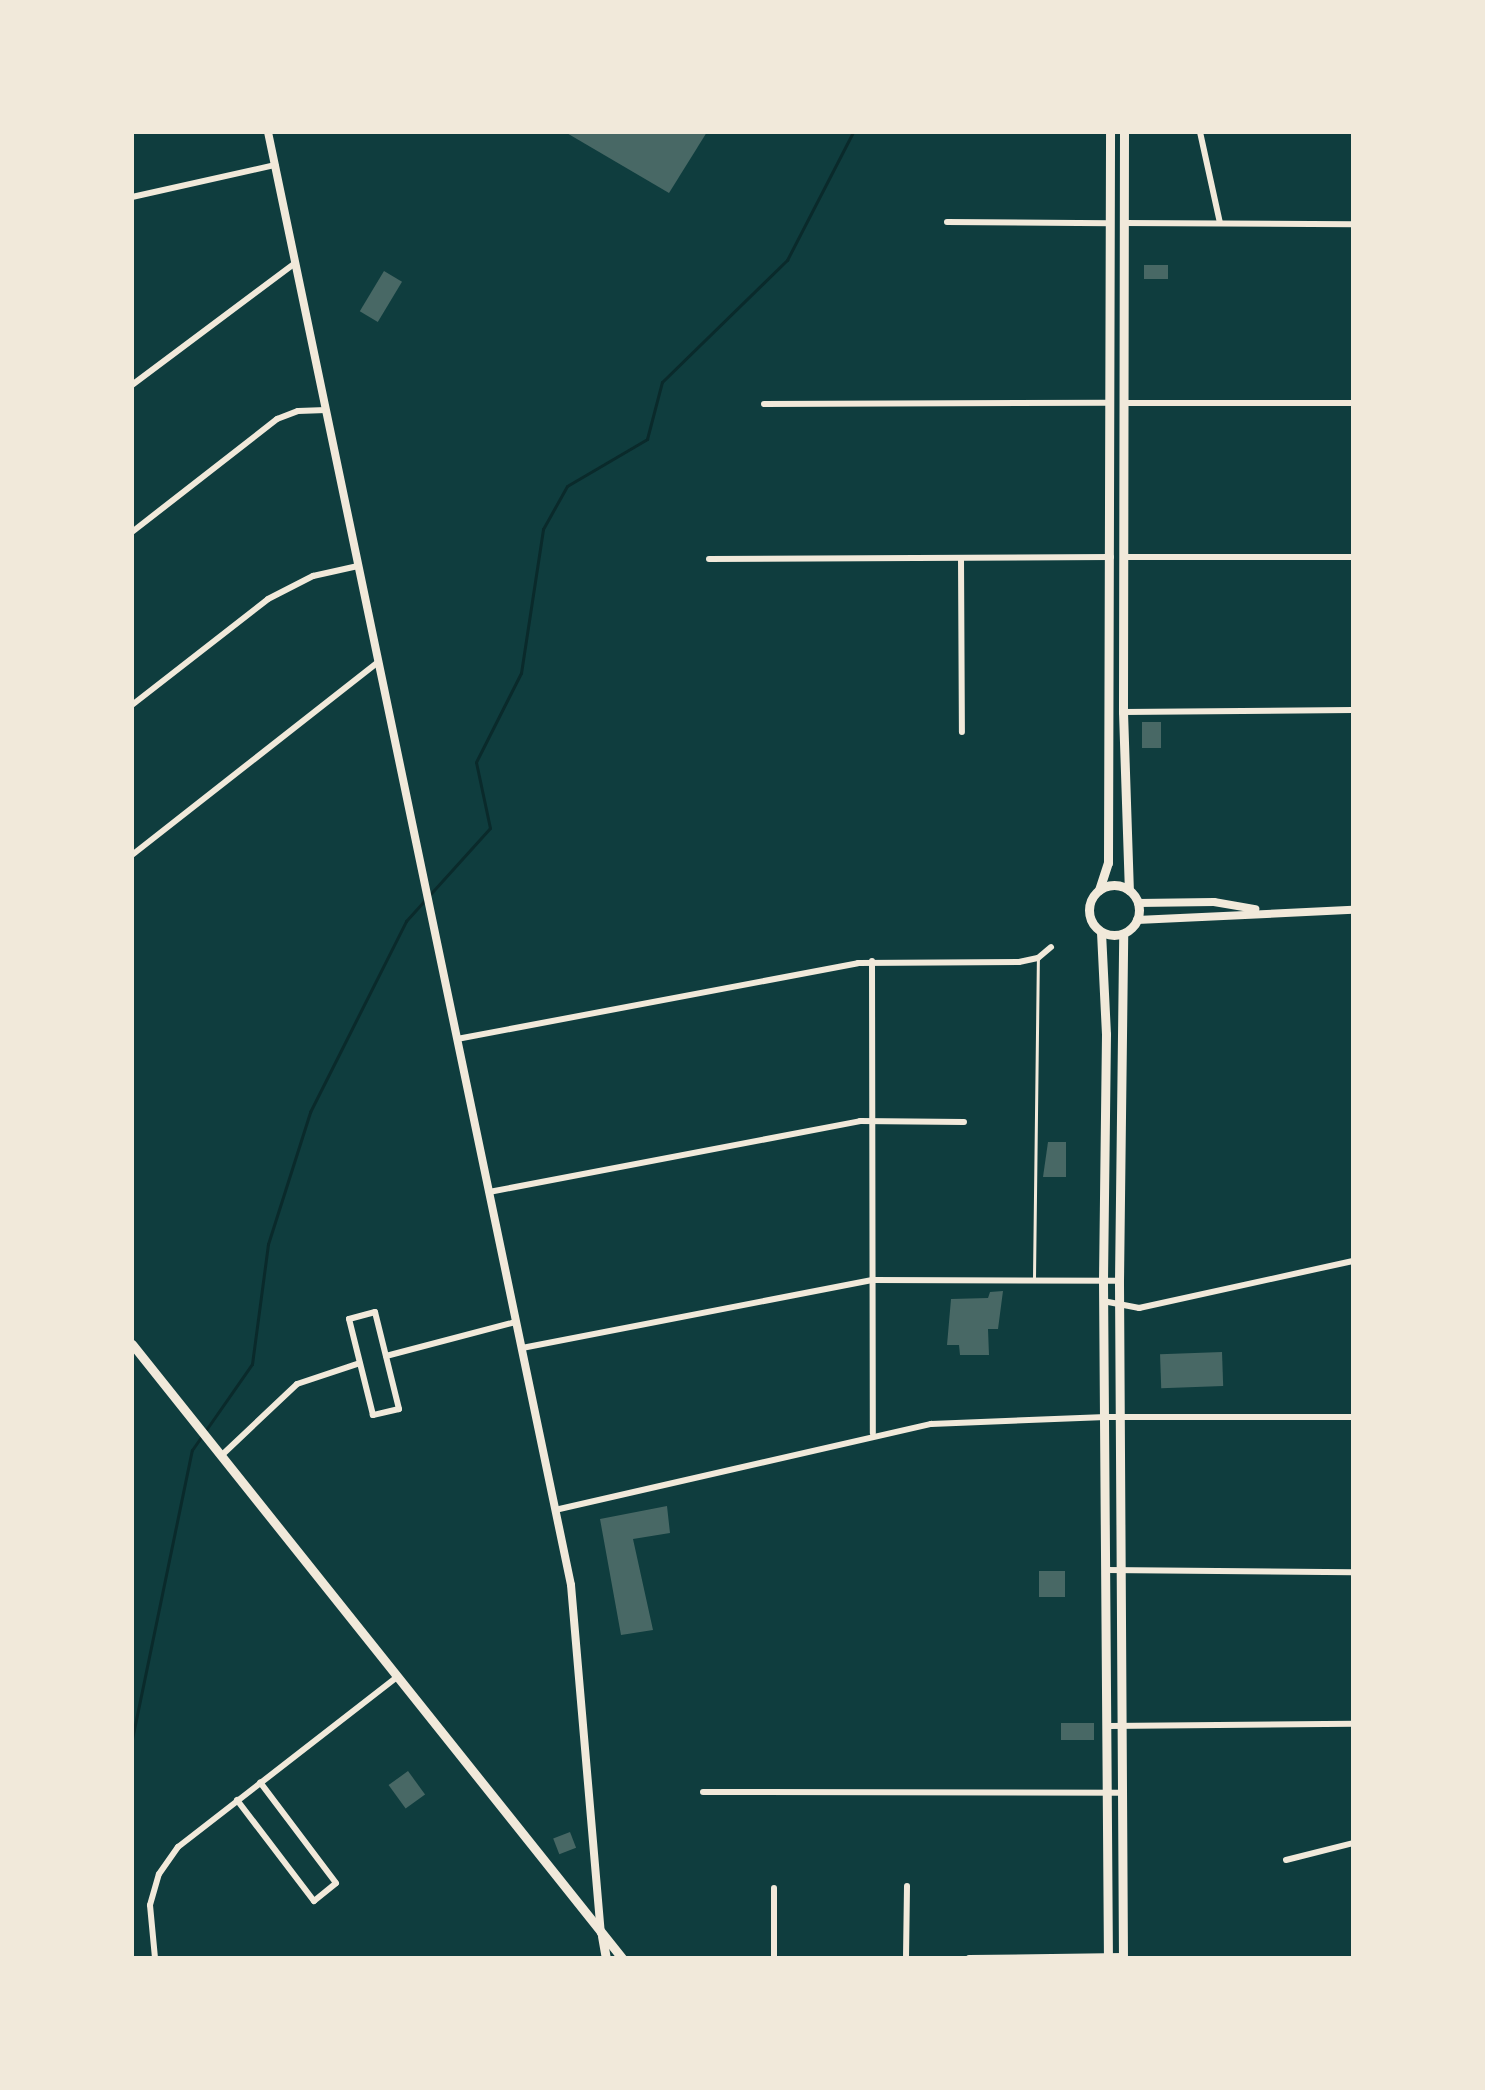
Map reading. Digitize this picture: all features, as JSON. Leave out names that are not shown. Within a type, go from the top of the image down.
[{"type":"main road","points":[[268,132],[555,1510],[578,1635],[601,1933],[606,1958]]},
{"type":"main road","points":[[1108,1957],[1110,1793],[1103,1301],[1105,1122],[1101,932],[1089,911],[1108,863],[1110,132]]},
{"type":"main road","points":[[1124,132],[1123,712],[1129,890]]},
{"type":"main road","points":[[1099,890],[1118,884],[1129,890],[1138,903],[1137,920],[1123,935],[1119,1122],[1123,1957]]},
{"type":"main road","points":[[1138,903],[1214,902],[1264,910]]},
{"type":"main road","points":[[1137,920],[1264,910],[1353,910]]},
{"type":"main road","points":[[1101,932],[1123,935]]},
{"type":"main road","points":[[132,1344],[622,1958]]},
{"type":"street","points":[[1200,132],[1220,223]]},
{"type":"street","points":[[132,197],[275,165]]},
{"type":"street","points":[[947,222],[1110,223]]},
{"type":"street","points":[[1124,223],[1353,224]]},
{"type":"street","points":[[132,385],[295,263]]},
{"type":"street","points":[[764,404],[1111,403]]},
{"type":"street","points":[[1125,403],[1353,403]]},
{"type":"street","points":[[132,532],[277,419],[298,411],[326,410]]},
{"type":"street","points":[[709,559],[1111,557]]},
{"type":"street","points":[[1125,557],[1353,557]]},
{"type":"street","points":[[961,558],[962,732]]},
{"type":"street","points":[[132,705],[268,599],[313,576],[358,566]]},
{"type":"street","points":[[132,855],[378,662]]},
{"type":"street","points":[[1123,712],[1353,710]]},
{"type":"street","points":[[457,1039],[872,961],[1038,958],[1051,947]]},
{"type":"street","points":[[872,961],[873,1433]]},
{"type":"street","points":[[489,1192],[872,1121],[964,1122]]},
{"type":"street","points":[[1105,1122],[1119,1122]]},
{"type":"street","points":[[1103,1301],[1120,1308],[1186,1299],[1353,1261]]},
{"type":"street","points":[[522,1348],[873,1280],[1034,1278],[1119,1281]]},
{"type":"street","points":[[375,1312],[386,1356],[399,1409],[373,1415],[349,1319],[375,1312]]},
{"type":"street","points":[[386,1356],[516,1322]]},
{"type":"street","points":[[222,1455],[297,1384],[360,1363]]},
{"type":"street","points":[[555,1510],[873,1433],[931,1424],[1106,1417],[1353,1417]]},
{"type":"street","points":[[1107,1570],[1353,1572]]},
{"type":"street","points":[[155,1958],[148,1918],[159,1874],[183,1842],[397,1677]]},
{"type":"street","points":[[1109,1726],[1353,1724]]},
{"type":"street","points":[[237,1800],[314,1901],[336,1883],[260,1782]]},
{"type":"street","points":[[703,1792],[1124,1793]]},
{"type":"street","points":[[1286,1860],[1353,1843]]},
{"type":"street","points":[[906,1958],[907,1886]]},
{"type":"street","points":[[774,1888],[774,1958]]},
{"type":"street","points":[[969,1958],[1123,1957]]},
{"type":"lane","points":[[1034,1278],[1038,958]]},
{"type":"building","points":[[565,132],[707,132],[669,193]]},
{"type":"building","points":[[1144,265],[1168,265],[1168,279],[1144,279]]},
{"type":"building","points":[[384,271],[402,282],[378,322],[360,311]]},
{"type":"building","points":[[1142,722],[1161,722],[1161,748],[1142,748]]},
{"type":"building","points":[[1048,1142],[1066,1142],[1066,1177],[1043,1177]]},
{"type":"building","points":[[1003,1291],[998,1329],[988,1329],[989,1355],[960,1355],[959,1345],[947,1345],[951,1299],[988,1298],[990,1292]]},
{"type":"building","points":[[1222,1352],[1223,1386],[1161,1388],[1160,1354]]},
{"type":"building","points":[[667,1506],[670,1533],[633,1539],[653,1630],[621,1635],[600,1519]]},
{"type":"building","points":[[1039,1571],[1065,1571],[1065,1597],[1039,1597]]},
{"type":"building","points":[[1061,1723],[1094,1723],[1094,1740],[1061,1740]]},
{"type":"building","points":[[408,1771],[425,1794],[406,1809],[389,1785]]},
{"type":"building","points":[[570,1832],[576,1848],[559,1854],[553,1838]]},
{"type":"waterway","points":[[132,1739],[192,1450],[252,1364],[268,1244],[310,1112],[406,921],[490,828],[476,762],[521,673],[543,529],[567,486],[647,439],[662,382],[787,260],[853,132]]}]
